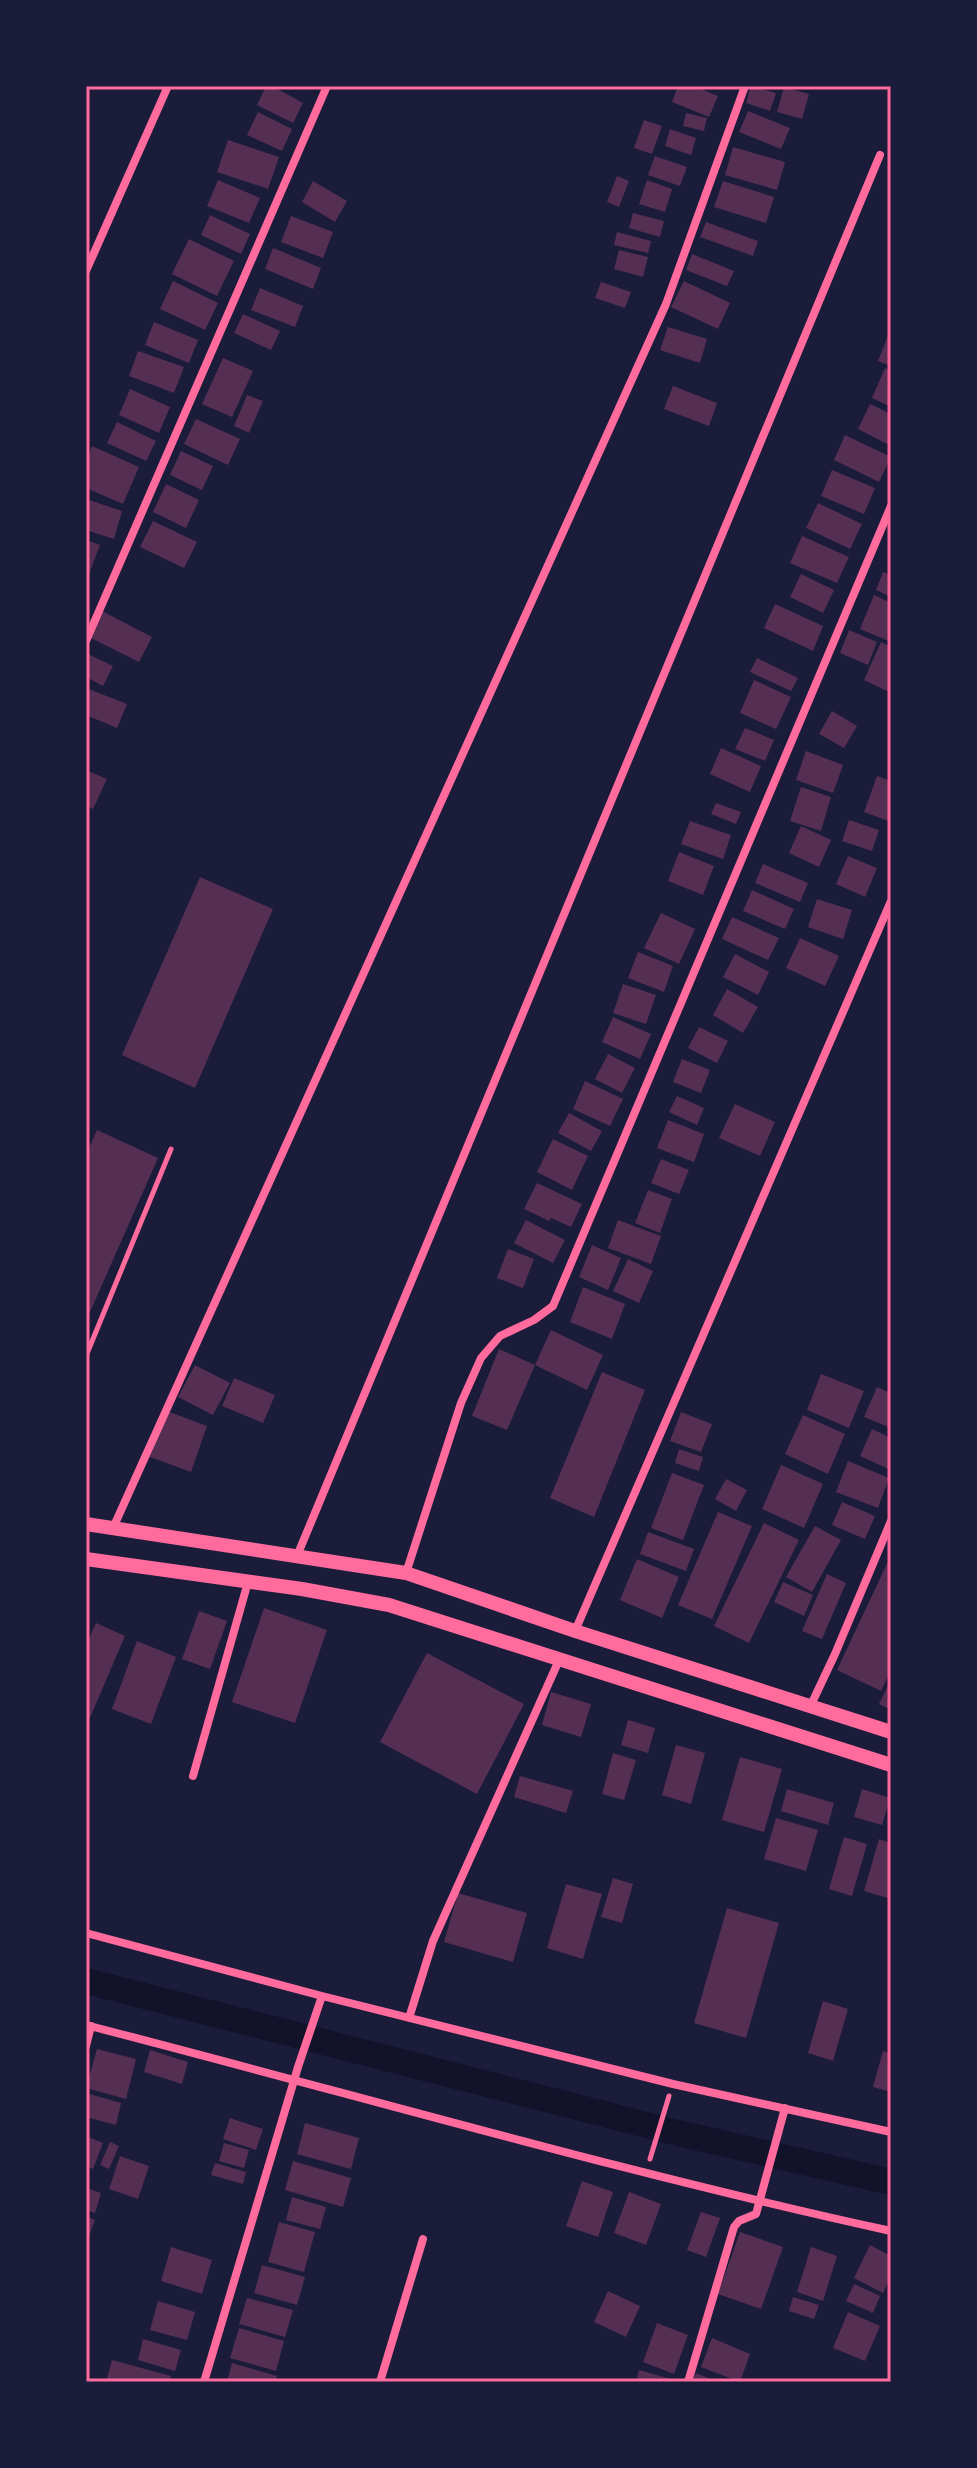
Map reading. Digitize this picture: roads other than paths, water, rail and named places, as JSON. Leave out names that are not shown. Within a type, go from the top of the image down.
[{"type":"street","points":[[86,271],[168,86]]},
{"type":"street","points":[[86,641],[327,86]]},
{"type":"street","points":[[113,1529],[666,304],[745,86]]},
{"type":"street","points":[[297,1556],[880,155]]},
{"type":"street","points":[[406,1573],[461,1403],[481,1358],[500,1336],[534,1320],[553,1306],[891,506]]},
{"type":"street","points":[[575,1631],[891,901]]},
{"type":"street","points":[[810,1707],[891,1521]]},
{"type":"street","points":[[86,1524],[406,1573],[575,1631],[891,1732]]},
{"type":"street","points":[[86,1559],[389,1605],[891,1765]]},
{"type":"street","points":[[193,1776],[248,1582]]},
{"type":"street","points":[[409,2018],[433,1941],[560,1658]]},
{"type":"street","points":[[86,1933],[673,2084],[891,2132]]},
{"type":"street","points":[[204,2382],[322,1996]]},
{"type":"street","points":[[86,2046],[88,2026],[646,2174],[891,2231]]},
{"type":"street","points":[[688,2382],[734,2227],[739,2221],[756,2214],[785,2108]]},
{"type":"street","points":[[380,2382],[423,2239]]},
{"type":"lane","points":[[86,1356],[171,1149]]},
{"type":"waterway","points":[[86,1981],[678,2133],[891,2182]]}]
